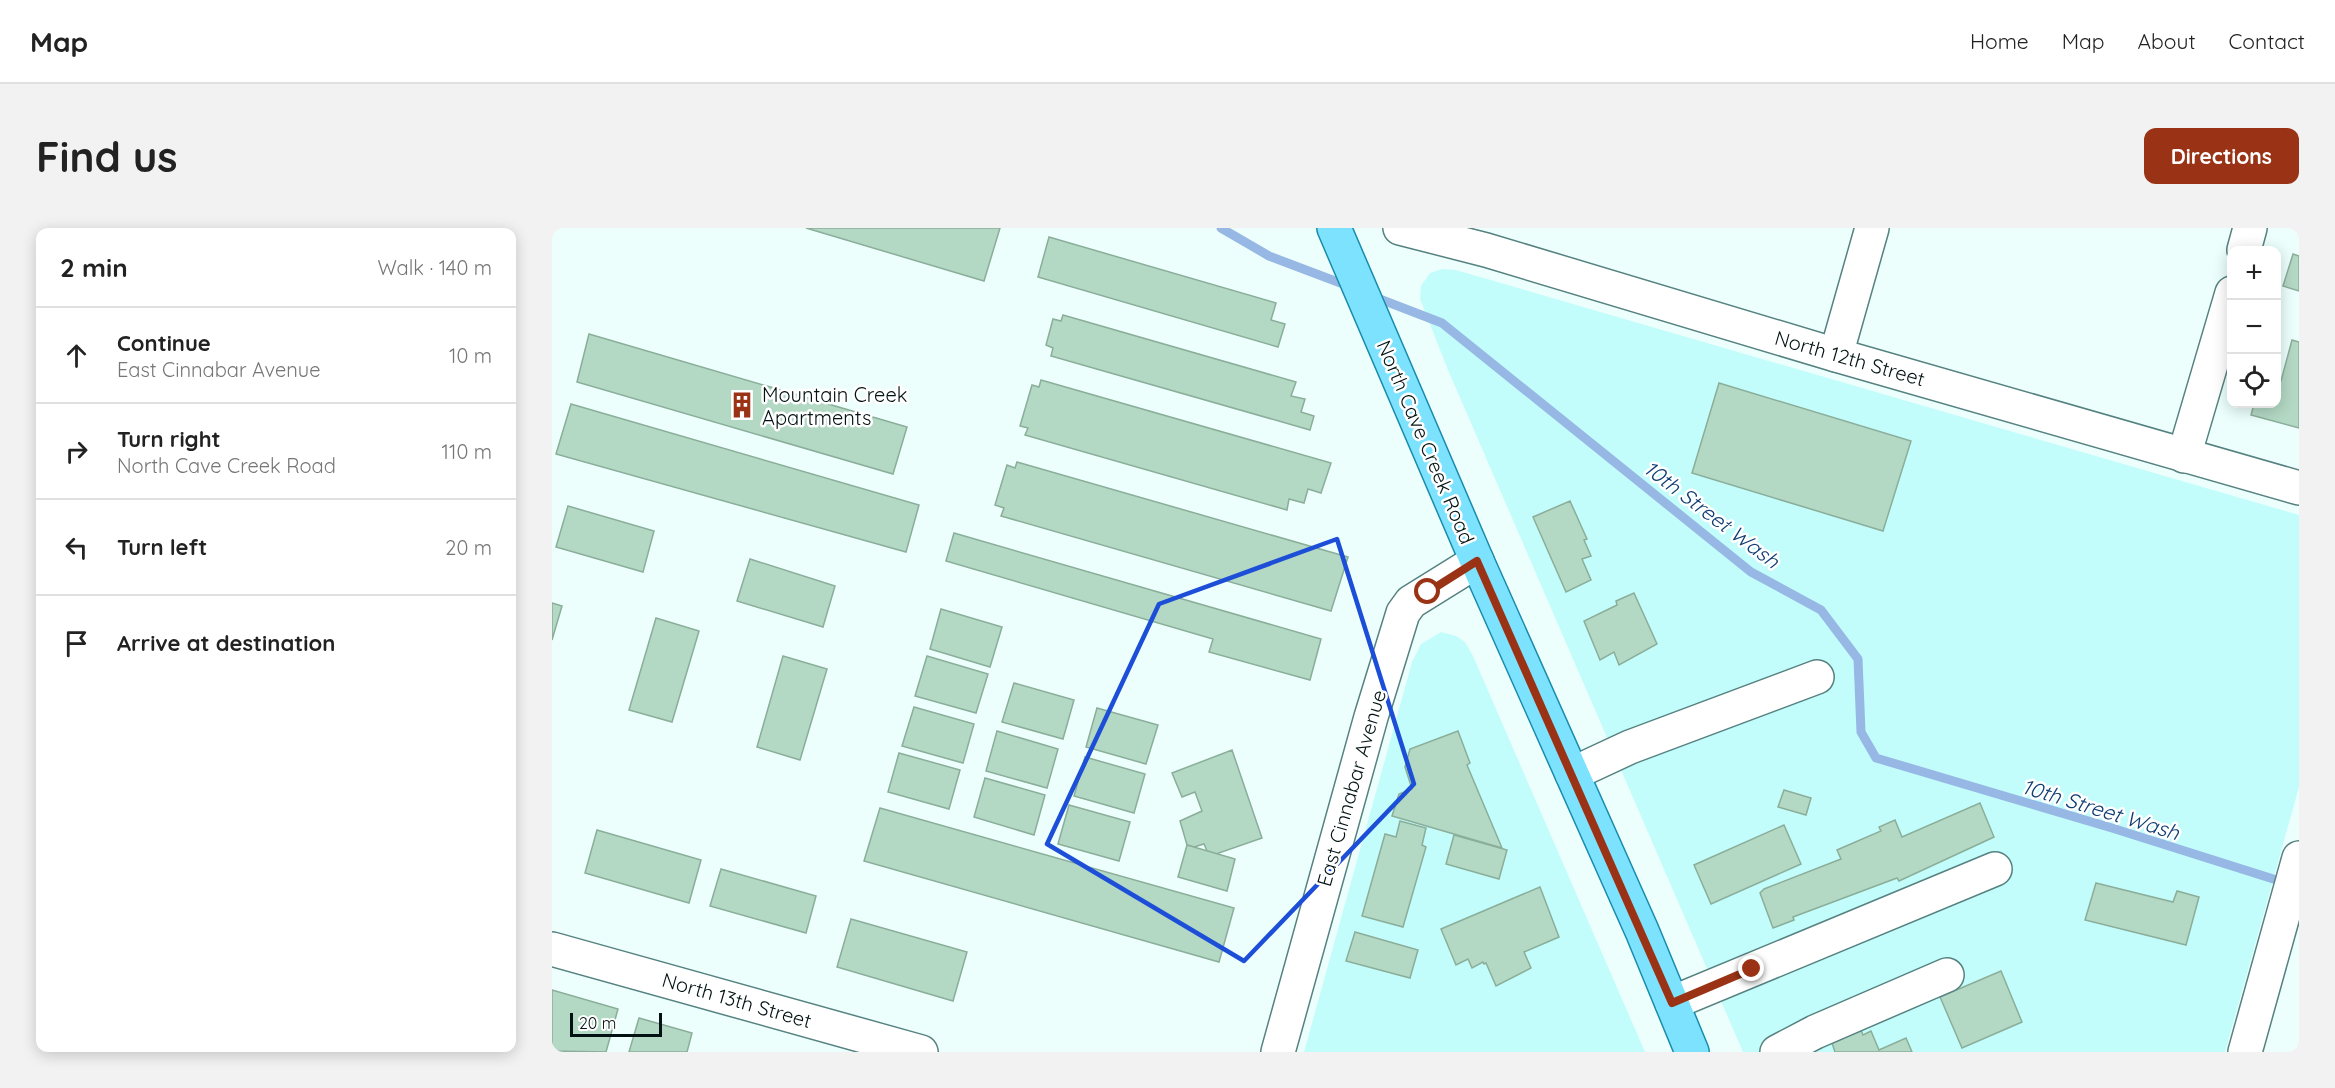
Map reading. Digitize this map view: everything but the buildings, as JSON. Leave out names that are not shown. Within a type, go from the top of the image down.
[{"type":"main road","name":"North Cave Creek Road","points":[[1337,236],[1692,1052]]},
{"type":"street","name":"North 12th Street","points":[[1400,228],[1489,239],[1836,355],[2299,488]]},
{"type":"street","points":[[1836,355],[1872,228]]},
{"type":"street","points":[[2245,246],[2250,228]]},
{"type":"street","points":[[2184,456],[2230,300]]},
{"type":"street","name":"East Cinnabar Avenue","points":[[1278,1052],[1403,613],[1411,602],[1477,561]]},
{"type":"street","points":[[1572,774],[1630,747],[1818,677]]},
{"type":"street","points":[[2245,1052],[2299,858]]},
{"type":"street","points":[[1672,1003],[1995,869]]},
{"type":"street","name":"North 13th Street","points":[[552,949],[921,1052]]},
{"type":"street","points":[[1777,1052],[1815,1032],[1947,975]]},
{"type":"highlighted area","points":[[1337,539],[1414,784],[1244,961],[1047,844],[1159,604]]},
{"type":"shaded area","points":[[1442,269],[1456,270],[2299,515],[2299,787],[2225,1052],[1743,1052],[1448,370],[1420,299],[1421,286],[1430,273]]},
{"type":"shaded area","points":[[1441,632],[1456,636],[1465,642],[1473,656],[1645,1052],[1304,1052],[1412,662],[1421,644]]},
{"type":"waterway","name":"10th Street Wash","points":[[1221,228],[1269,256],[1351,287]]},
{"type":"waterway","name":"10th Street Wash","points":[[1372,296],[1442,323],[1751,572],[1821,610],[1858,659],[1861,732],[1876,758],[2112,828],[2286,883]]},
{"type":"place","name":"Mountain Creek Apartments","points":[[742,405]]},
{"type":"route","points":[[1428,592],[1477,561],[1672,1003],[1752,969]]}]
